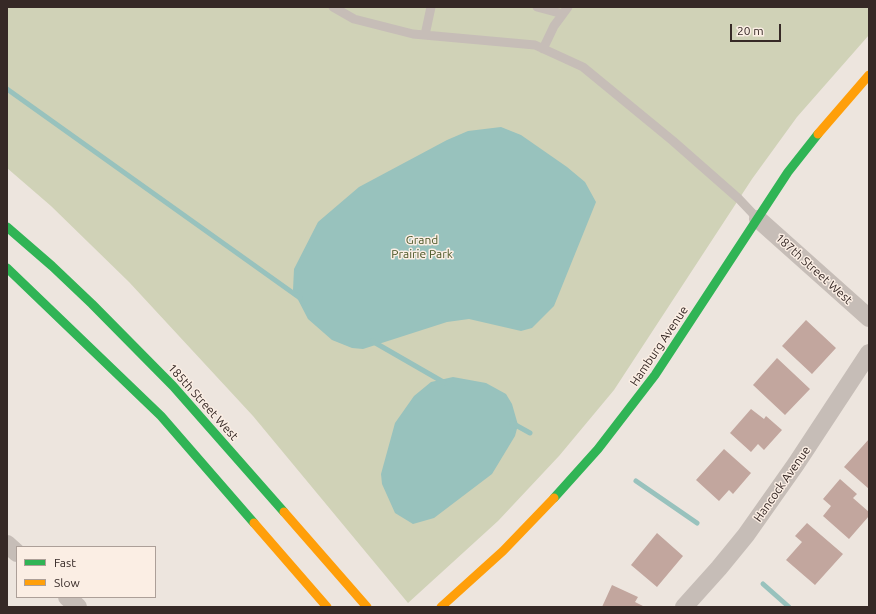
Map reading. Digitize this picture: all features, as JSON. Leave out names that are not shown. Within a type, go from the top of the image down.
[{"type":"street","name":"Hamburg Avenue","points":[[441,607],[503,551],[536,518],[598,449],[655,375],[758,219],[770,198],[812,140],[869,75]]},
{"type":"street","name":"187th Street West","points":[[758,219],[869,318]]},
{"type":"street","name":"185th Street West","points":[[7,226],[92,304],[173,386],[367,607]]},
{"type":"street","points":[[7,268],[161,416],[327,607]]},
{"type":"street","name":"Hancock Avenue","points":[[684,607],[746,535],[800,458],[869,353]]},
{"type":"street","points":[[7,544],[16,552]]},
{"type":"street","points":[[67,598],[78,607]]},
{"type":"lane","points":[[333,7],[354,19],[413,34],[535,45],[583,67],[739,199],[758,219]]},
{"type":"lane","points":[[425,35],[431,7]]},
{"type":"lane","points":[[537,7],[566,10]]},
{"type":"lane","points":[[543,49],[554,26],[566,10]]},
{"type":"green space","name":"Grand Prairie Park","points":[[7,7],[869,7],[869,35],[797,117],[752,179],[614,390],[559,456],[498,521],[408,603],[253,416],[129,282],[51,206],[7,168]]},
{"type":"water","points":[[501,127],[521,135],[567,167],[585,182],[596,202],[554,306],[532,328],[521,331],[469,319],[447,322],[363,349],[352,348],[332,340],[308,319],[293,290],[294,269],[318,222],[359,187],[447,140],[468,131]]},
{"type":"water","points":[[453,377],[486,383],[506,394],[512,404],[518,425],[515,436],[492,474],[434,518],[413,524],[395,513],[382,484],[381,474],[395,423],[414,396],[431,382]]},
{"type":"building","points":[[806,320],[836,348],[812,374],[782,346]]},
{"type":"building","points":[[777,358],[810,389],[785,415],[753,385]]},
{"type":"building","points":[[751,409],[764,419],[766,416],[782,430],[764,450],[758,444],[751,452],[730,433]]},
{"type":"building","points":[[869,439],[869,489],[844,467]]},
{"type":"building","points":[[724,449],[751,473],[733,494],[729,490],[719,501],[696,480]]},
{"type":"building","points":[[840,479],[857,494],[853,498],[869,512],[869,516],[849,539],[823,516],[831,506],[823,499]]},
{"type":"building","points":[[807,523],[843,554],[815,585],[786,560],[802,542],[795,536]]},
{"type":"building","points":[[657,533],[683,556],[657,587],[631,565]]},
{"type":"building","points":[[612,585],[638,597],[635,602],[645,607],[602,607]]},
{"type":"waterway","points":[[7,89],[300,298]]},
{"type":"waterway","points":[[372,341],[445,383]]},
{"type":"waterway","points":[[512,423],[530,433]]},
{"type":"waterway","points":[[636,481],[697,523]]},
{"type":"waterway","points":[[763,584],[789,607]]},
{"type":"traffic: fast","points":[[554,498],[598,449],[655,375],[788,172],[818,134]]},
{"type":"traffic: fast","points":[[7,227],[52,266],[92,304],[173,386],[284,512]]},
{"type":"traffic: fast","points":[[7,268],[161,416],[254,523]]},
{"type":"traffic: slow","points":[[818,134],[869,75]]},
{"type":"traffic: slow","points":[[441,607],[503,551],[554,498]]},
{"type":"traffic: slow","points":[[284,512],[367,607]]},
{"type":"traffic: slow","points":[[254,523],[327,607]]}]
